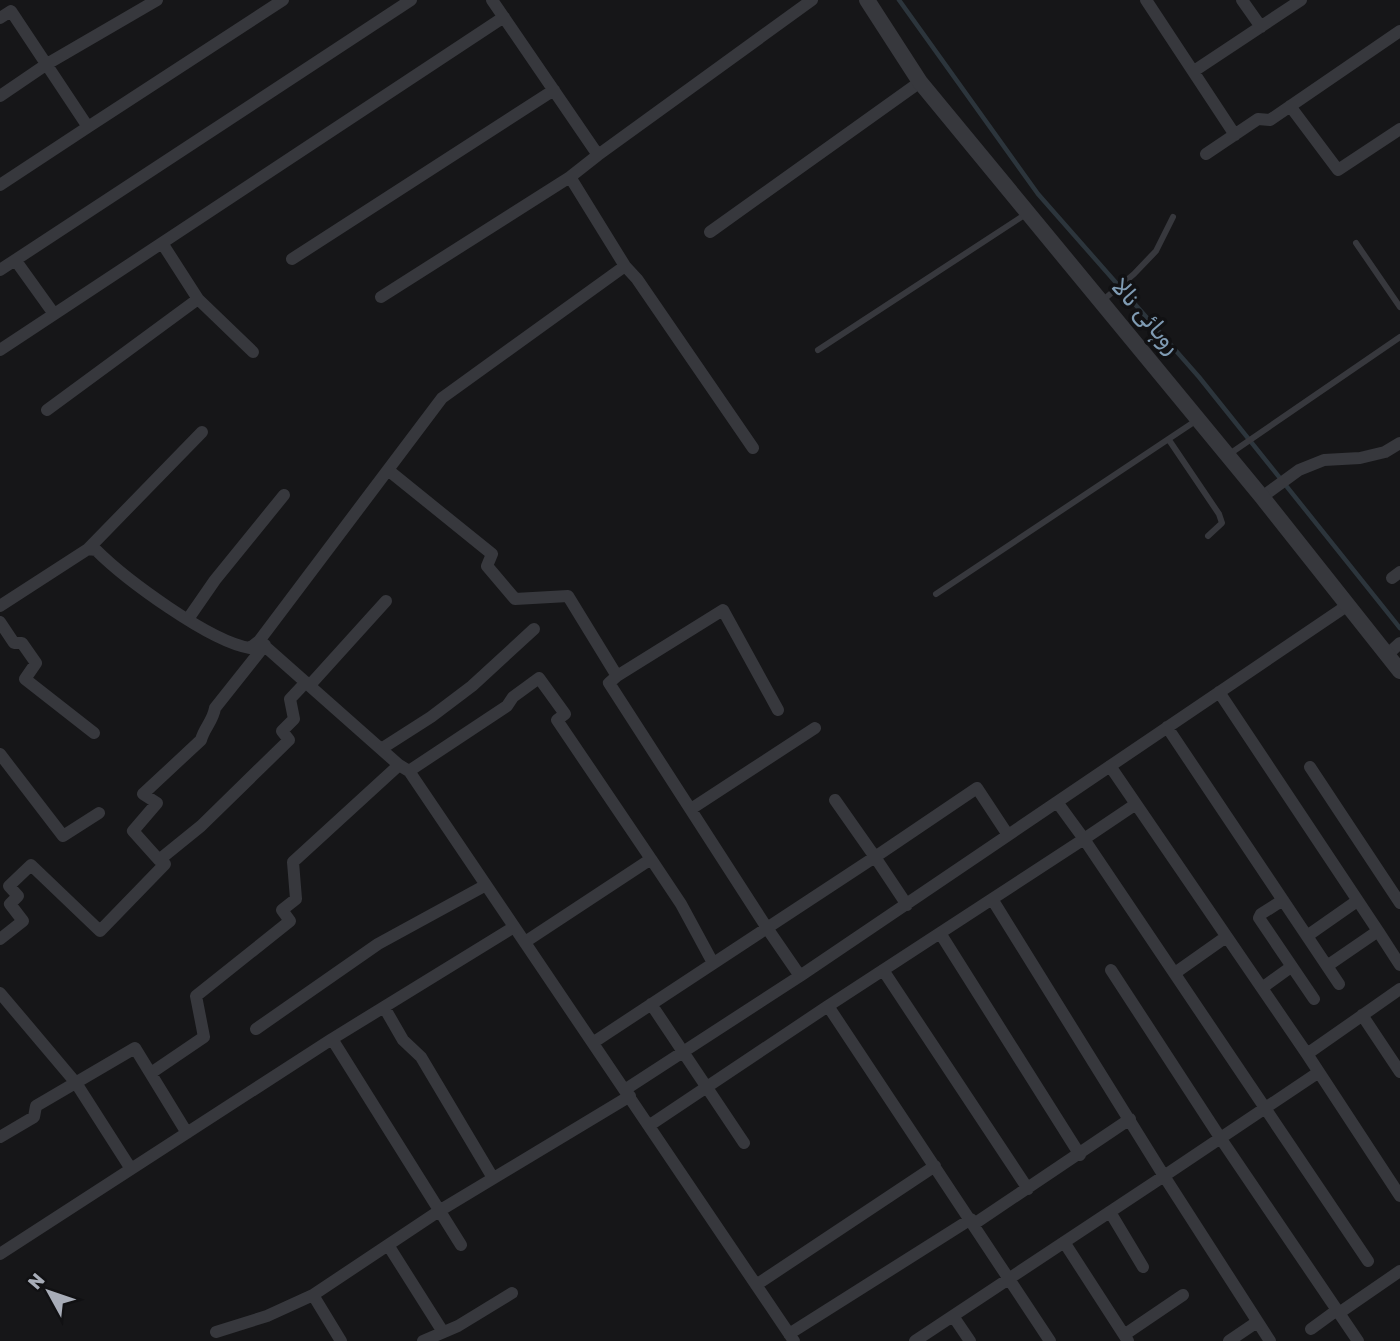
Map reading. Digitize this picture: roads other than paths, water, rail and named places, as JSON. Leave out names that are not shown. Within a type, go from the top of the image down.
[{"type":"street","points":[[0,96],[47,64],[157,0]]},
{"type":"street","points":[[0,185],[283,0]]},
{"type":"street","points":[[0,270],[411,0]]},
{"type":"street","points":[[492,0],[598,155]]},
{"type":"street","points":[[381,297],[570,177],[813,0]]},
{"type":"street","points":[[867,0],[920,82],[1027,213],[1103,299],[1197,419],[1267,493],[1348,605],[1393,649],[1400,671]]},
{"type":"street","points":[[1146,0],[1235,135]]},
{"type":"street","points":[[1242,0],[1261,27]]},
{"type":"street","points":[[1194,71],[1301,0]]},
{"type":"street","points":[[0,18],[11,11],[88,127]]},
{"type":"street","points":[[0,350],[504,17]]},
{"type":"street","points":[[1206,154],[1258,119],[1270,120],[1400,31]]},
{"type":"street","points":[[710,232],[920,82]]},
{"type":"street","points":[[292,259],[554,90]]},
{"type":"street","points":[[1290,107],[1338,170],[1400,129]]},
{"type":"street","points":[[570,177],[625,265],[754,448]]},
{"type":"street","points":[[162,243],[198,299],[253,352]]},
{"type":"street","points":[[16,261],[54,314]]},
{"type":"street","points":[[0,939],[23,921],[10,904],[18,896],[9,886],[31,865],[100,931],[164,864],[133,831],[157,803],[143,794],[201,740],[213,718],[215,708],[442,398],[625,265]]},
{"type":"street","points":[[47,410],[198,299]]},
{"type":"street","points":[[0,606],[88,549],[202,432]]},
{"type":"street","points":[[1267,493],[1299,470],[1324,460],[1360,458],[1385,452],[1400,443]]},
{"type":"street","points":[[388,470],[492,554],[487,566],[515,599],[568,596],[617,676]]},
{"type":"street","points":[[188,619],[215,580],[284,495]]},
{"type":"street","points":[[88,549],[96,550],[175,612],[236,646],[250,648],[262,643]]},
{"type":"street","points":[[159,860],[201,826],[289,740],[282,732],[294,719],[290,699],[386,601]]},
{"type":"street","points":[[216,1332],[267,1316],[313,1296],[439,1211],[628,1092],[683,1052],[907,905],[1348,605]]},
{"type":"street","points":[[778,710],[723,610],[609,683],[800,976]]},
{"type":"street","points":[[0,622],[14,643],[22,643],[36,663],[25,678],[94,733]]},
{"type":"street","points":[[382,749],[472,686],[534,629]]},
{"type":"street","points":[[262,643],[404,768],[628,1092],[791,1338],[972,1221],[1028,1189],[1130,1119]]},
{"type":"street","points":[[151,1073],[204,1037],[196,996],[290,921],[282,910],[296,899],[293,862],[404,768],[508,706],[513,697],[539,678],[565,714],[557,720],[681,904],[713,963]]},
{"type":"street","points":[[1219,692],[1400,965]]},
{"type":"street","points":[[1167,727],[1339,984]]},
{"type":"street","points":[[691,809],[815,728]]},
{"type":"street","points":[[0,754],[63,836],[99,813]]},
{"type":"street","points":[[1110,766],[1307,1054],[1400,1196]]},
{"type":"street","points":[[1310,767],[1400,903]]},
{"type":"street","points":[[594,1042],[977,788],[1008,835]]},
{"type":"street","points":[[835,800],[907,905]]},
{"type":"street","points":[[1057,802],[1368,1261]]},
{"type":"street","points":[[650,1125],[1136,804]]},
{"type":"street","points":[[525,942],[651,859]]},
{"type":"street","points":[[256,1029],[378,944],[486,885]]},
{"type":"street","points":[[992,899],[1270,1341]]},
{"type":"street","points":[[1283,900],[1259,918],[1314,999]]},
{"type":"street","points":[[1307,936],[1357,901]]},
{"type":"street","points":[[0,1254],[332,1039],[514,927]]},
{"type":"street","points":[[1327,966],[1378,931]]},
{"type":"street","points":[[940,933],[1080,1155]]},
{"type":"street","points":[[1175,973],[1226,937]]},
{"type":"street","points":[[1262,988],[1291,967]]},
{"type":"street","points":[[883,970],[1028,1189]]},
{"type":"street","points":[[1111,970],[1358,1341]]},
{"type":"street","points":[[1307,1054],[1400,989]]},
{"type":"street","points":[[0,993],[76,1083],[131,1169]]},
{"type":"street","points":[[651,1004],[744,1143]]},
{"type":"street","points":[[828,1006],[1050,1341]]},
{"type":"street","points":[[384,1007],[403,1040],[421,1057],[493,1178]]},
{"type":"street","points":[[1362,1015],[1400,1072]]},
{"type":"street","points":[[332,1039],[461,1245]]},
{"type":"street","points":[[0,1137],[34,1116],[36,1106],[135,1048],[187,1133]]},
{"type":"street","points":[[915,1341],[1319,1072]]},
{"type":"street","points":[[756,1285],[935,1166]]},
{"type":"street","points":[[1110,1212],[1143,1267]]},
{"type":"street","points":[[1064,1242],[1126,1338],[1183,1295]]},
{"type":"street","points":[[388,1245],[443,1332]]},
{"type":"street","points":[[1311,1329],[1400,1271]]},
{"type":"street","points":[[423,1341],[458,1326],[512,1293]]},
{"type":"street","points":[[313,1296],[341,1341]]},
{"type":"street","points":[[953,1316],[970,1341]]},
{"type":"street","points":[[1229,1341],[1257,1322]]},
{"type":"lane","points":[[818,350],[1027,213]]},
{"type":"lane","points":[[1103,299],[1156,251],[1173,217]]},
{"type":"lane","points":[[1356,243],[1400,307]]},
{"type":"lane","points":[[1230,454],[1400,337]]},
{"type":"lane","points":[[936,594],[1197,419]]},
{"type":"lane","points":[[1169,440],[1219,514],[1222,523],[1208,536]]},
{"type":"waterway","name":"روہائی نالا","points":[[899,0],[1038,194],[1199,377],[1400,628]]}]
